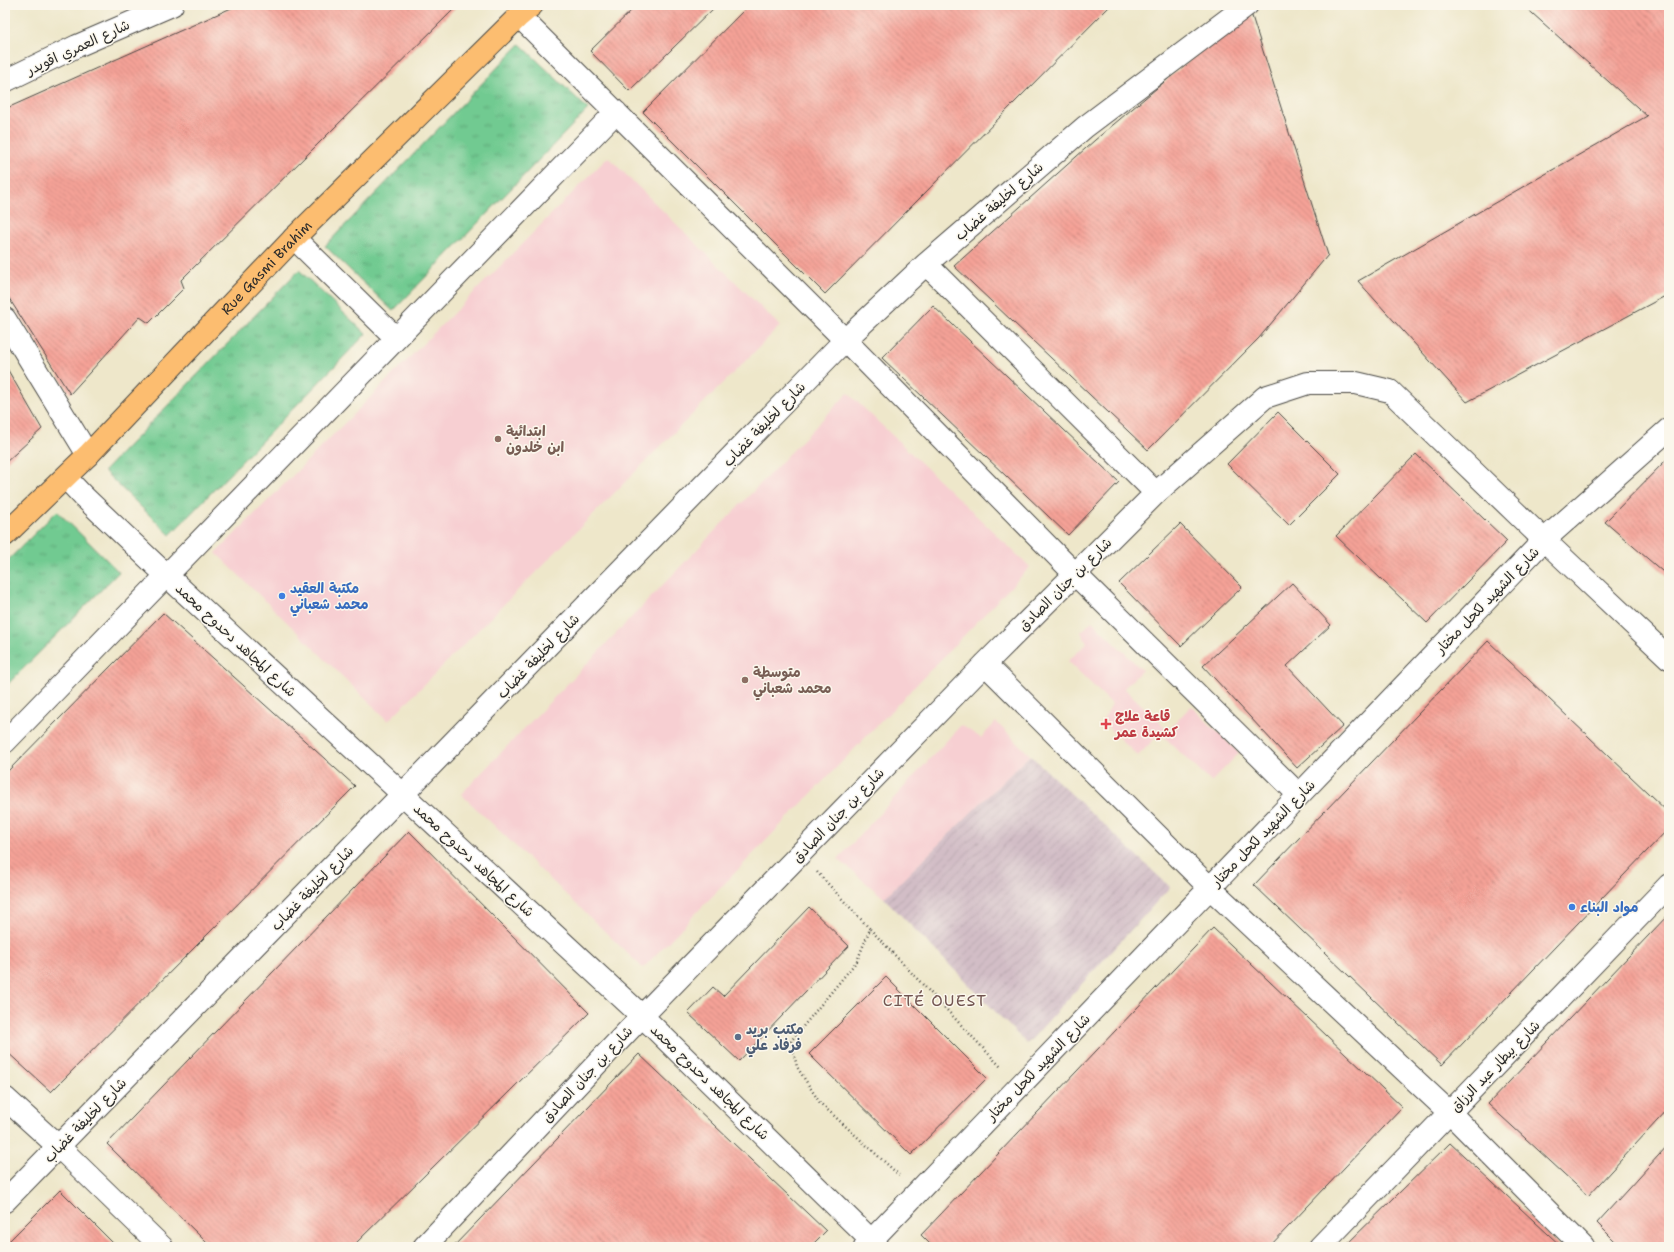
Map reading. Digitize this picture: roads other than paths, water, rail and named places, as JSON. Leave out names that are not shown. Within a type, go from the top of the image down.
[{"type":"main road","name":"Rue Gasmi Brahim","points":[[5,535],[66,478],[294,238],[525,11]]},
{"type":"street","name":"شارع العمري اقويدر","points":[[5,81],[77,46],[172,5]]},
{"type":"street","name":"شارع لخليفة غضاب","points":[[5,1201],[845,340],[926,264],[1085,127],[1246,5]]},
{"type":"street","points":[[525,11],[616,112],[845,340],[1076,574],[1299,795]]},
{"type":"street","points":[[5,742],[616,112]]},
{"type":"street","points":[[294,238],[396,338]]},
{"type":"street","points":[[926,264],[1156,493]]},
{"type":"street","points":[[5,319],[88,455]]},
{"type":"street","name":"شارع بن جنان الصادق","points":[[424,1247],[642,1016],[985,664],[1156,493],[1265,397],[1308,383],[1356,383],[1390,391],[1544,540]]},
{"type":"street","name":"شارع الشهيد لكحل مختار","points":[[871,1245],[918,1192],[1019,1086],[1544,540],[1669,429]]},
{"type":"street","name":"شارع المجاهد دحدوح محمد","points":[[66,478],[166,575],[642,1016],[871,1245]]},
{"type":"street","points":[[1544,540],[1669,658]]},
{"type":"street","points":[[985,664],[1210,888],[1450,1113],[1583,1247]]},
{"type":"street","name":"شارع بيطار عبد الرزاق","points":[[1320,1247],[1669,885]]},
{"type":"street","points":[[5,1098],[59,1147],[162,1247]]},
{"type":"place","name":"ابتدائية ابن خلدون","points":[[498,439]]},
{"type":"place","name":"مكتبة العقيد محمد شعباني","points":[[282,596]]},
{"type":"place","name":"متوسطة محمد شعباني","points":[[745,680]]},
{"type":"place","name":"قاعة علاج كشيدة عمر","points":[[1106,724]]},
{"type":"place","name":"مواد البناء","points":[[1572,907]]},
{"type":"place","name":"مكتب بريد فرفاد علي","points":[[738,1037]]},
{"type":"district","name":"CITÉ OUEST","points":[[935,1000]]}]
